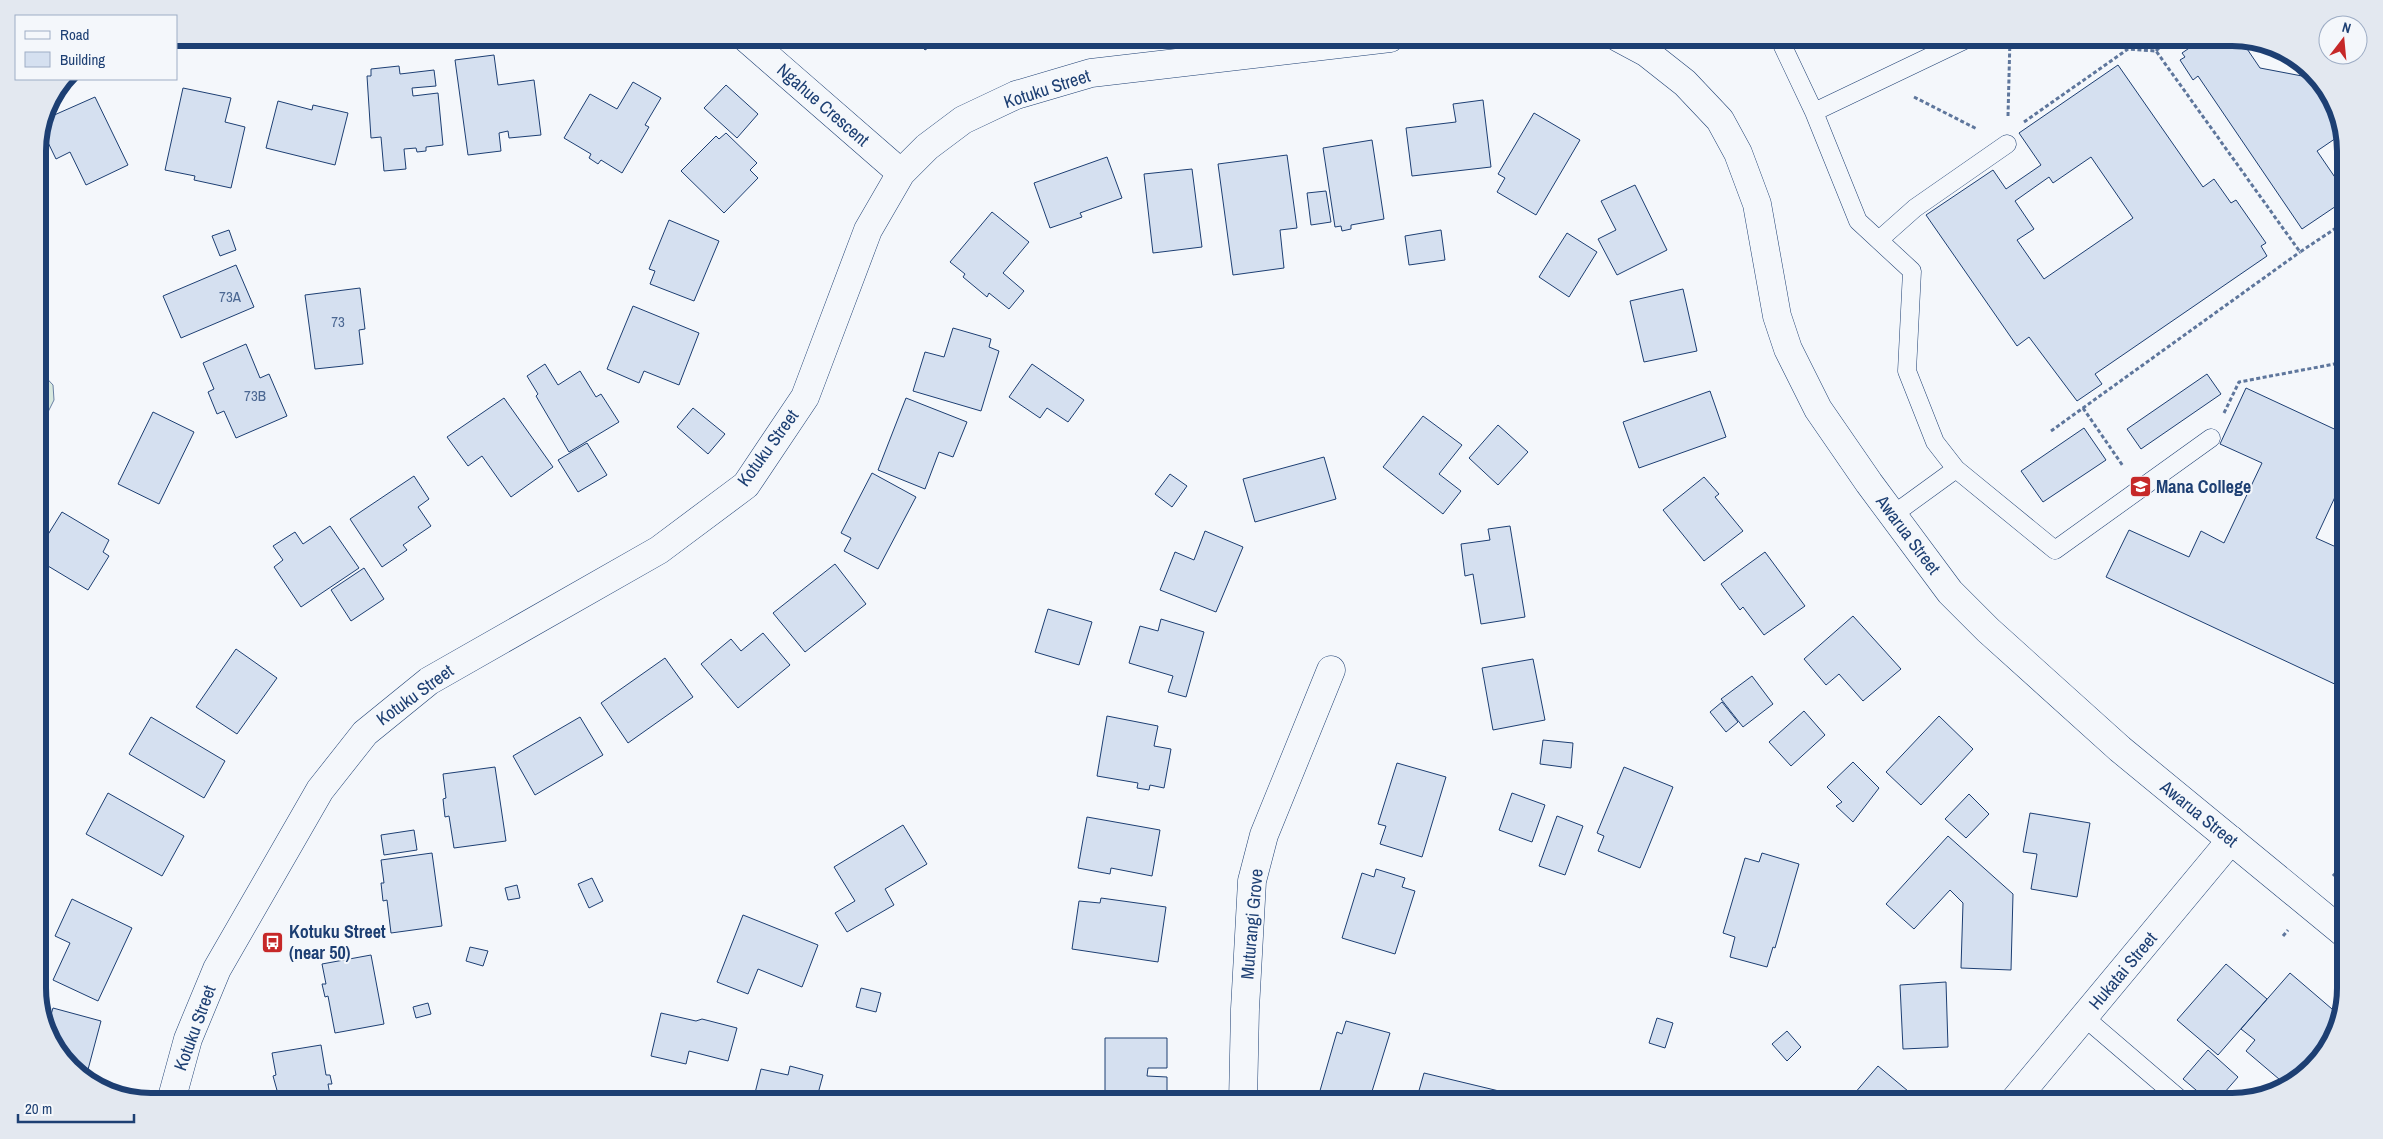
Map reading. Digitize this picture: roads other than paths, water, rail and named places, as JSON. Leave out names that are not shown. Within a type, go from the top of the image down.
[{"type":"street","name":"Ngahue Crescent","points":[[755,46],[901,173]]},
{"type":"street","name":"Kotuku Street","points":[[173,1093],[188,1039],[217,969],[320,790],[365,733],[429,681],[659,550],[746,485],[805,397],[861,244],[901,173],[926,147],[964,120],[1016,95],[1091,73],[1322,46]]},
{"type":"street","name":"Awarua Street","points":[[1643,46],[1686,83],[1720,120],[1738,153],[1757,204],[1777,316],[1788,349],[1818,409],[1869,483],[1894,514],[1950,592],[1988,630],[2120,749],[2337,927]]},
{"type":"street","name":"Muturangi Grove","points":[[1243,1093],[1245,1009],[1252,881],[1264,835],[1331,670]]},
{"type":"street","name":"Hukatai Street","points":[[2021,1093],[2231,840]]},
{"type":"lane","points":[[1783,46],[1814,112],[1858,221],[1912,271],[1907,371],[1935,442],[1956,469],[2055,550],[2211,438]]},
{"type":"lane","points":[[1814,112],[1952,46]]},
{"type":"lane","points":[[1879,240],[1915,208],[2007,144]]},
{"type":"lane","points":[[1894,514],[1956,469]]},
{"type":"lane","points":[[2084,1017],[2172,1093]]},
{"type":"place","name":"Mana College","points":[[2140,487]]},
{"type":"place","name":"Kotuku Street (near 50)","points":[[273,942]]}]
